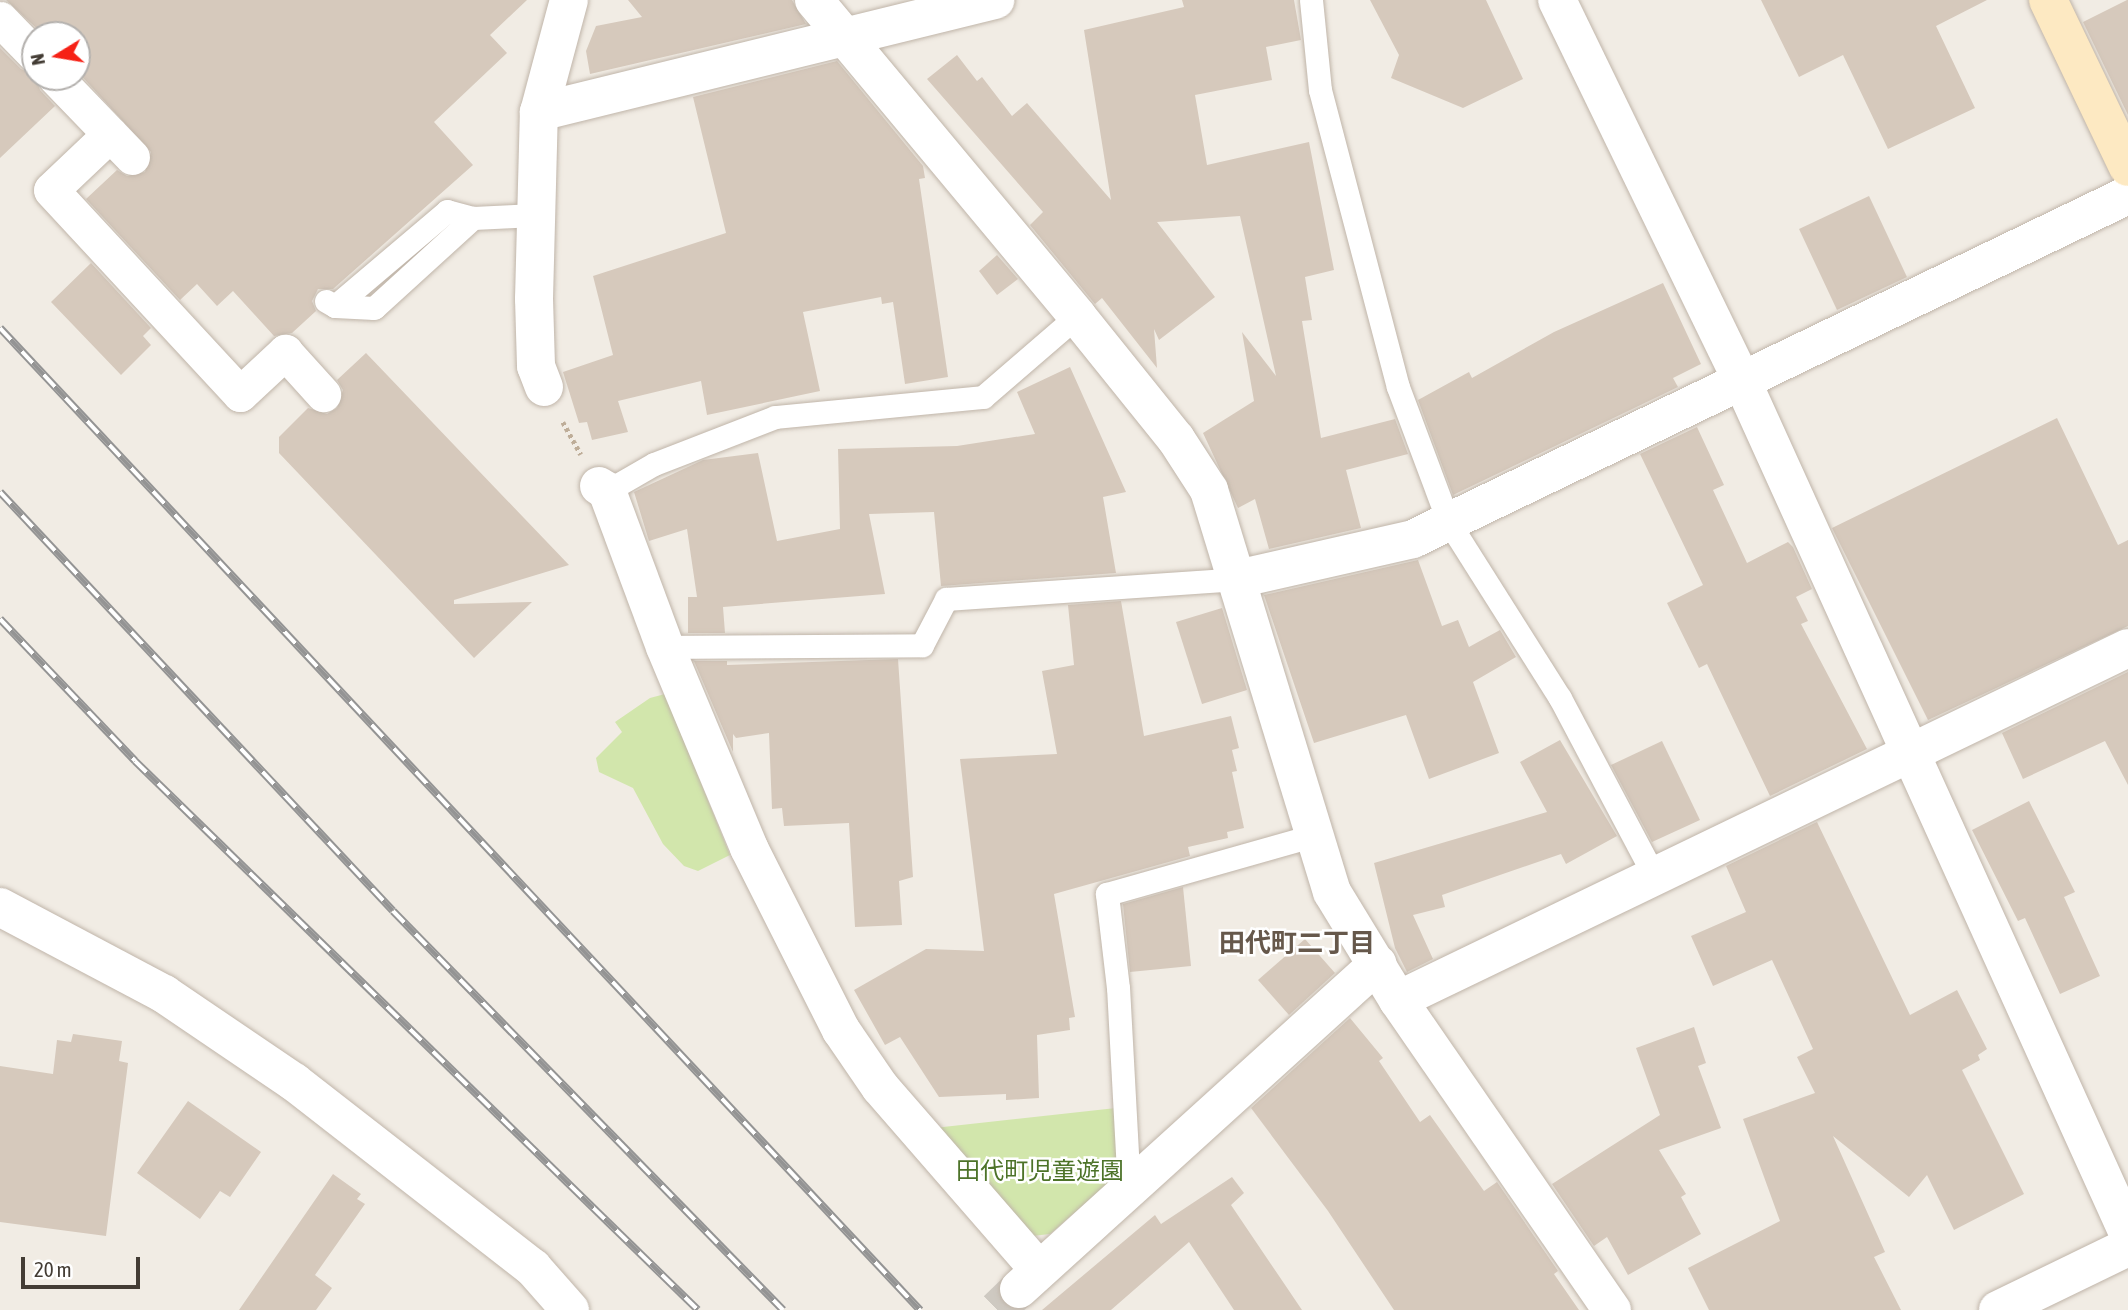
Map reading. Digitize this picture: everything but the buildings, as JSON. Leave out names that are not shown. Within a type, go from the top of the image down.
[{"type":"main road","points":[[2048,0],[2128,167]]},
{"type":"street","points":[[544,387],[537,366],[535,215],[539,112],[569,0]]},
{"type":"street","points":[[814,0],[1077,316],[1176,439],[1209,490],[1332,892],[1398,1000],[1612,1310]]},
{"type":"street","points":[[539,112],[995,0]]},
{"type":"street","points":[[1557,0],[1742,381],[2128,1233]]},
{"type":"street","points":[[0,19],[21,41]]},
{"type":"street","points":[[68,91],[121,146],[51,190],[240,394],[285,352],[323,394]]},
{"type":"street","points":[[1237,579],[1413,538],[2128,195]]},
{"type":"street","points":[[603,489],[749,848],[841,1030],[880,1087],[1029,1280],[1377,964]]},
{"type":"street","points":[[1398,1000],[1653,874],[2128,648]]},
{"type":"street","points":[[0,907],[164,994],[295,1082],[533,1268],[570,1310]]},
{"type":"street","points":[[1998,1310],[2128,1247]]},
{"type":"lane","points":[[1311,0],[1323,103],[1398,387],[1448,521],[1560,698],[1653,874]]},
{"type":"lane","points":[[331,304],[374,308],[472,218],[535,215]]},
{"type":"lane","points":[[603,489],[654,464],[775,417],[983,397],[1077,316]]},
{"type":"lane","points":[[665,647],[922,645],[946,599],[1237,579]]},
{"type":"lane","points":[[1129,1190],[1118,988],[1107,894],[1315,835]]},
{"type":"path","points":[[544,387],[603,489]]},
{"type":"green space","points":[[665,694],[730,855],[698,871],[684,866],[663,844],[633,788],[599,772],[596,758],[622,732],[615,722],[650,698]]},
{"type":"green space","name":"田代町児童遊園","points":[[1116,1108],[1117,1176],[1050,1234],[1023,1237],[934,1128]]},
{"type":"tunnel","points":[[997,1310],[1019,1289]]},
{"type":"railway","points":[[0,328],[920,1310]]},
{"type":"railway","points":[[0,492],[393,911],[783,1310]]},
{"type":"railway","points":[[0,619],[135,761],[698,1310]]},
{"type":"district","name":"田代町二丁目","points":[[1297,944]]}]
